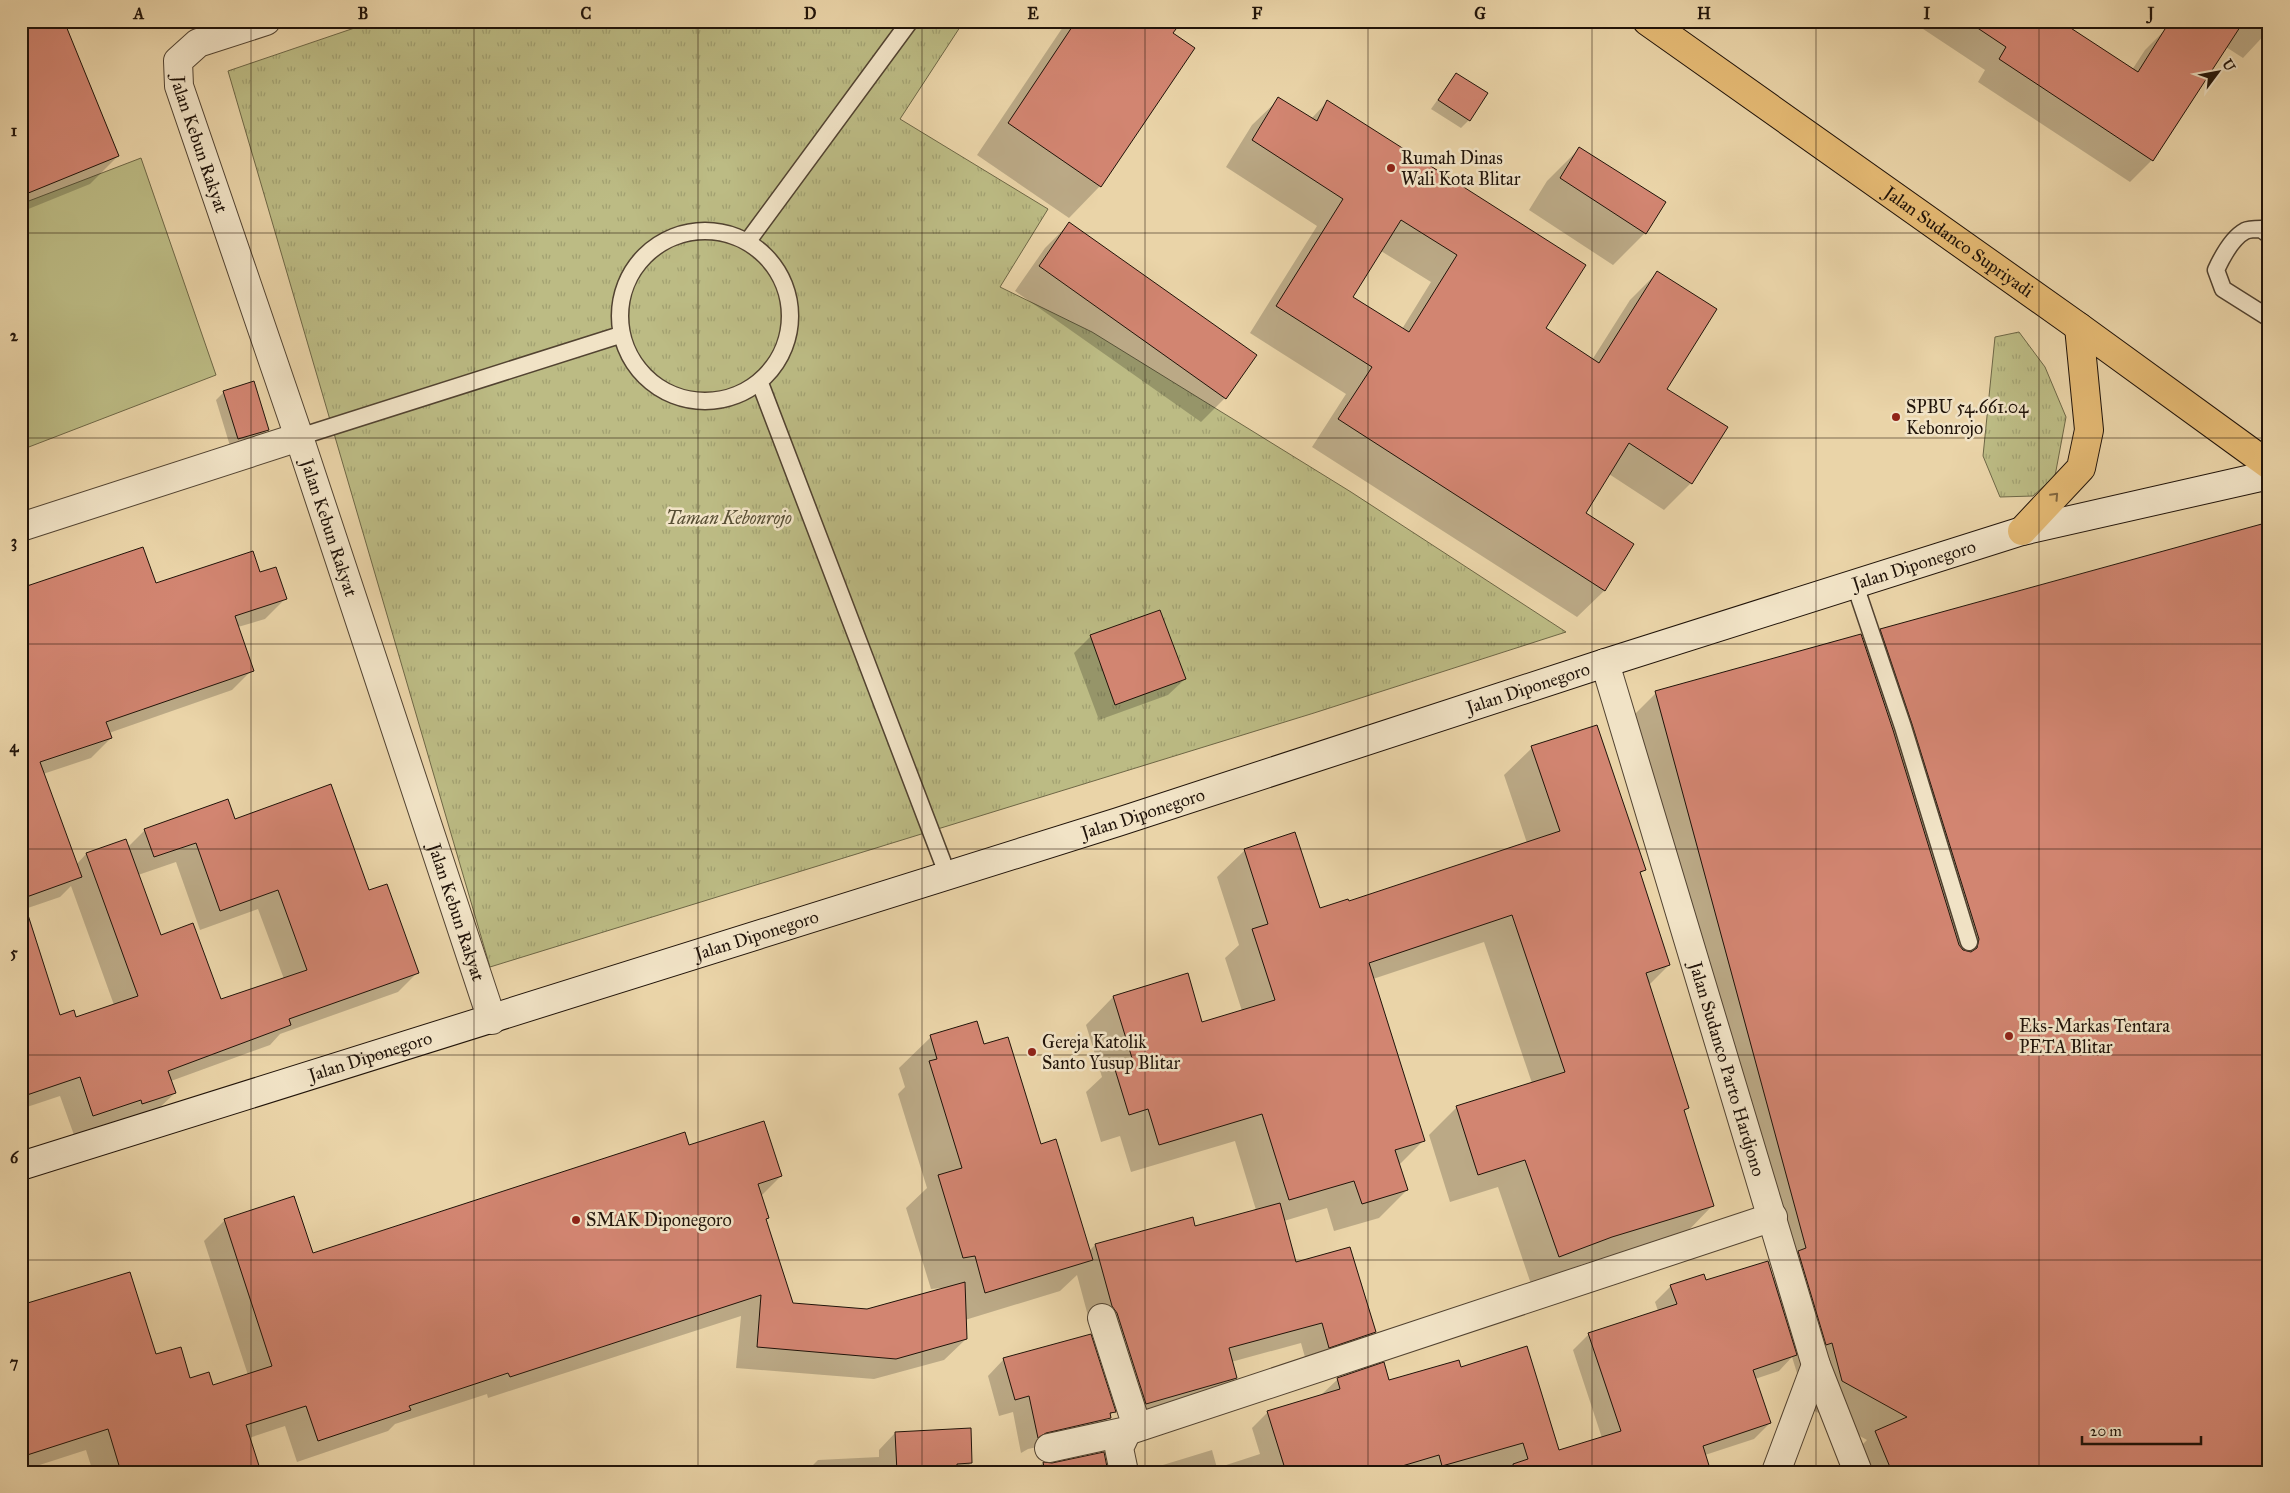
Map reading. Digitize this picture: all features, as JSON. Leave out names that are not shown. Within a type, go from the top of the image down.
[{"type":"main road","name":"Jalan Sudanco Supriyadi","points":[[1647,21],[2079,327],[2269,465]]},
{"type":"main road","points":[[2022,531],[2081,468],[2089,430],[2079,327]]},
{"type":"street","name":"Jalan Kebun Rakyat","points":[[266,21],[198,44],[178,61],[179,86],[299,437],[492,1020]]},
{"type":"street","points":[[21,527],[299,437]]},
{"type":"street","name":"Jalan Diponegoro","points":[[21,1166],[948,876],[1605,663],[2022,531],[2269,475]]},
{"type":"street","name":"Jalan Sudanco Parto Hardjono","points":[[1605,663],[1816,1365],[1858,1472]]},
{"type":"street","points":[[1049,1448],[1132,1429],[1773,1217]]},
{"type":"street","points":[[1102,1318],[1132,1429],[1119,1448],[1124,1472]]},
{"type":"street","points":[[1776,1472],[1816,1365]]},
{"type":"lane","points":[[748,241],[910,21]]},
{"type":"lane","points":[[2269,235],[2261,229],[2246,230],[2220,260],[2216,270],[2224,289],[2269,318]]},
{"type":"lane","points":[[718,230],[748,241],[771,261],[785,284],[791,323],[784,353],[760,383],[734,398],[706,403],[664,392],[637,369],[620,335],[622,291],[635,264],[649,249],[676,234],[718,230]]},
{"type":"lane","points":[[299,437],[620,335]]},
{"type":"lane","points":[[760,383],[948,876]]},
{"type":"lane","points":[[1855,585],[1903,727],[1970,942]]},
{"type":"green space","name":"Taman Kebonrojo","points":[[375,21],[964,21],[900,119],[1048,209],[1000,287],[1092,332],[1351,492],[1566,632],[1314,713],[490,967],[228,71]]},
{"type":"green space","points":[[141,158],[216,375],[21,450],[21,204]]},
{"type":"green space","points":[[2019,332],[2045,367],[2066,417],[2055,476],[2033,496],[2000,497],[1983,456],[1995,337]]},
{"type":"building","points":[[21,21],[64,21],[119,156],[21,196]]},
{"type":"building","points":[[1076,21],[1182,21],[1173,33],[1195,48],[1101,187],[1008,123]]},
{"type":"building","points":[[1967,21],[2060,21],[2138,72],[2170,21],[2244,21],[2153,161],[1999,59],[2006,47]]},
{"type":"building","points":[[1456,73],[1488,93],[1470,121],[1438,100]]},
{"type":"building","points":[[1278,97],[1317,121],[1327,100],[1586,265],[1546,328],[1599,363],[1657,271],[1717,309],[1667,389],[1728,427],[1692,484],[1629,443],[1586,513],[1634,544],[1605,591],[1338,419],[1372,367],[1276,306],[1343,199],[1252,140]],"holes":[[[1401,220],[1457,255],[1409,332],[1353,297]]]},
{"type":"building","points":[[1579,147],[1666,202],[1646,234],[1560,178]]},
{"type":"building","points":[[1069,222],[1257,355],[1226,399],[1039,266]]},
{"type":"building","points":[[254,381],[269,430],[238,439],[223,391]]},
{"type":"building","name":"Eks-Markas Tentara PETA Blitar","points":[[2269,522],[2269,1472],[1892,1472],[1875,1431],[1907,1417],[1842,1381],[1832,1343],[1826,1345],[1798,1251],[1806,1248],[1655,691],[1861,634],[1893,730],[1959,945],[1963,950],[1971,952],[1977,948],[1979,939],[1912,724],[1880,629]]},
{"type":"building","points":[[143,547],[156,583],[253,551],[260,572],[276,567],[287,599],[235,616],[254,671],[106,722],[112,738],[40,762],[82,877],[21,899],[21,588]]},
{"type":"building","points":[[1160,610],[1186,679],[1115,705],[1090,635]]},
{"type":"building","points":[[1597,725],[1646,870],[1640,872],[1670,965],[1646,973],[1689,1108],[1684,1110],[1714,1206],[1612,1237],[1559,1257],[1525,1160],[1478,1175],[1456,1106],[1565,1072],[1512,915],[1369,963],[1425,1141],[1395,1150],[1408,1190],[1362,1204],[1354,1181],[1289,1200],[1262,1114],[1159,1145],[1148,1109],[1129,1115],[1113,1063],[1132,1058],[1113,996],[1188,973],[1202,1022],[1275,1000],[1252,929],[1268,924],[1244,849],[1295,832],[1320,908],[1348,899],[1349,901],[1560,831],[1531,746]]},
{"type":"building","points":[[331,784],[369,890],[387,884],[419,973],[289,1019],[291,1025],[168,1071],[176,1093],[142,1104],[141,1100],[93,1116],[80,1077],[21,1097],[21,916],[28,915],[60,1015],[74,1010],[76,1017],[138,996],[86,853],[126,839],[161,935],[193,923],[221,999],[307,970],[278,890],[220,911],[196,843],[154,857],[144,829],[228,799],[235,819]]},
{"type":"building","points":[[977,1021],[984,1044],[1008,1037],[1041,1144],[1056,1139],[1093,1260],[985,1293],[975,1256],[963,1258],[938,1175],[962,1168],[929,1061],[937,1059],[930,1035]]},
{"type":"building","points":[[764,1121],[782,1176],[758,1184],[769,1218],[766,1219],[793,1303],[867,1309],[965,1282],[967,1339],[896,1359],[757,1347],[761,1295],[510,1377],[508,1373],[409,1406],[411,1410],[318,1441],[306,1406],[246,1425],[261,1472],[121,1472],[108,1429],[21,1457],[21,1305],[130,1272],[156,1354],[181,1347],[190,1378],[209,1372],[213,1385],[272,1366],[224,1219],[294,1196],[313,1253],[685,1132],[689,1145]]},
{"type":"building","points":[[1280,1203],[1296,1262],[1350,1247],[1376,1332],[1329,1348],[1322,1323],[1229,1348],[1237,1378],[1146,1404],[1117,1313],[1112,1306],[1095,1244],[1193,1217],[1195,1226]]},
{"type":"building","points":[[1768,1261],[1797,1355],[1753,1370],[1771,1423],[1703,1446],[1711,1472],[1514,1472],[1513,1464],[1528,1459],[1523,1443],[1442,1466],[1439,1455],[1382,1472],[1286,1472],[1267,1411],[1340,1389],[1337,1378],[1384,1362],[1389,1380],[1459,1360],[1461,1367],[1527,1346],[1559,1450],[1621,1431],[1588,1333],[1677,1304],[1670,1285],[1704,1274],[1706,1280]]},
{"type":"building","points":[[1091,1334],[1116,1412],[1110,1413],[1111,1418],[1046,1433],[1038,1438],[1029,1396],[1015,1400],[1003,1358]]},
{"type":"building","points":[[971,1428],[972,1463],[957,1464],[957,1472],[897,1472],[895,1432]]},
{"type":"building","points":[[1104,1452],[1108,1472],[1045,1472],[1043,1462],[1052,1463]]},
{"type":"place","name":"Rumah Dinas Wali Kota Blitar","points":[[1391,168]]},
{"type":"place","name":"SPBU 54.661.04 Kebonrojo","points":[[1896,417]]},
{"type":"place","name":"Eks-Markas Tentara PETA Blitar","points":[[2009,1036]]},
{"type":"place","name":"Gereja Katolik Santo Yusup Blitar","points":[[1032,1052]]},
{"type":"place","name":"SMAK Diponegoro","points":[[576,1220]]}]
